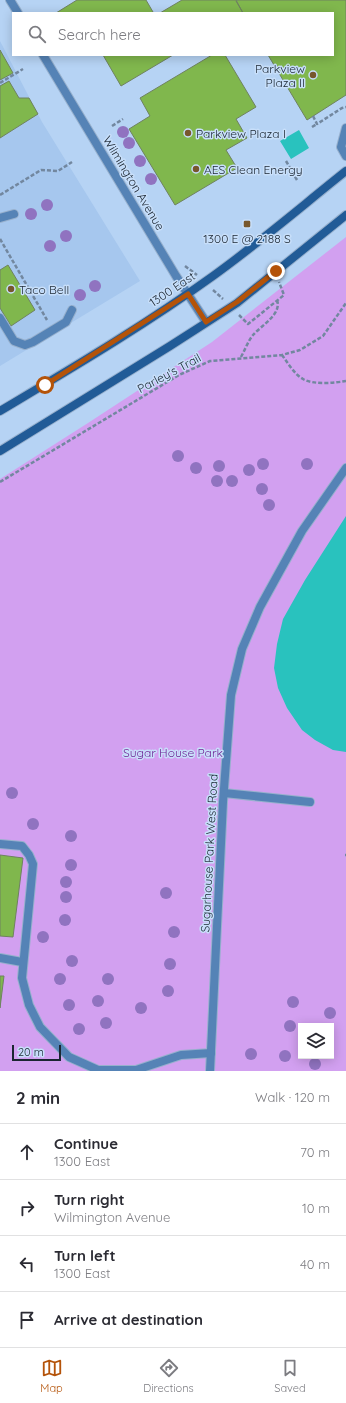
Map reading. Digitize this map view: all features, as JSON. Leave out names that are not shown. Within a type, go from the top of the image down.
[{"type":"main road","name":"1300 East","points":[[0,411],[92,356],[188,294],[223,269],[346,170]]},
{"type":"main road","points":[[0,451],[237,302],[346,215]]},
{"type":"street","points":[[10,0],[17,12]]},
{"type":"street","name":"Wilmington Avenue","points":[[45,56],[206,322]]},
{"type":"street","points":[[346,128],[341,147],[346,156]]},
{"type":"street","points":[[0,218],[14,214]]},
{"type":"street","points":[[0,318],[14,341],[25,345],[33,342],[66,322],[72,310]]},
{"type":"street","name":"Sugarhouse Park West Road","points":[[210,1071],[224,793],[231,695],[242,649],[260,606],[302,531],[346,468]]},
{"type":"street","points":[[224,793],[310,802]]},
{"type":"street","points":[[0,844],[22,846],[30,855],[33,864],[22,962],[22,978],[29,1005],[40,1027],[69,1057],[98,1070],[136,1070],[181,1055],[211,1053]]},
{"type":"street","points":[[0,958],[22,962]]},
{"type":"path","points":[[0,83],[23,69]]},
{"type":"path","points":[[312,127],[346,107]]},
{"type":"path","points":[[313,116],[317,124]]},
{"type":"path","points":[[112,126],[123,119]]},
{"type":"path","points":[[286,161],[297,180]]},
{"type":"path","points":[[0,195],[41,170],[58,171],[72,162]]},
{"type":"path","points":[[0,239],[49,323]]},
{"type":"path","points":[[243,319],[248,324],[284,295]]},
{"type":"path","points":[[240,358],[252,336],[277,312],[279,305],[277,300]]},
{"type":"path","name":"Parley's Trail","points":[[0,482],[179,375],[210,361],[282,355],[300,350],[323,336],[346,303]]},
{"type":"path","points":[[282,355],[303,379],[327,384],[346,381]]},
{"type":"shaded area","points":[[0,41],[42,122],[140,281],[0,366]]},
{"type":"shaded area","points":[[299,130],[309,148],[291,159],[280,141]]},
{"type":"shaded area","points":[[346,516],[346,752],[333,750],[315,740],[302,730],[287,708],[278,688],[274,668],[277,644],[283,619],[305,580]]},
{"type":"green space","name":"Sugar House Park","points":[[346,237],[346,1071],[0,1071],[0,479],[212,342]]},
{"type":"building","points":[[77,0],[146,0],[153,12],[58,12]]},
{"type":"building","points":[[182,0],[236,0],[242,12],[162,12]]},
{"type":"building","name":"Parkview Plaza II","points":[[346,0],[346,95],[307,120],[269,56],[334,56],[334,12],[242,12],[236,1]]},
{"type":"building","points":[[0,50],[13,73],[0,80]]},
{"type":"building","points":[[104,56],[171,56],[121,86]]},
{"type":"building","name":"Parkview Plaza I","points":[[210,56],[226,56],[256,107],[236,119],[247,138],[226,150],[237,168],[175,205],[129,129],[150,116],[140,98]]},
{"type":"building","points":[[9,81],[19,98],[29,98],[38,114],[0,138],[0,86]]},
{"type":"building","name":"Taco Bell","points":[[8,265],[35,310],[11,326],[0,308],[0,270]]},
{"type":"building","points":[[0,855],[23,858],[13,937],[0,936]]},
{"type":"building","points":[[0,976],[4,976],[0,1008]]},
{"type":"place","name":"Parkview Plaza II","points":[[313,75]]},
{"type":"place","name":"Parkview Plaza I","points":[[188,133]]},
{"type":"place","name":"AES Clean Energy","points":[[196,169]]},
{"type":"place","name":"1300 E @ 2188 S","points":[[247,224]]},
{"type":"place","name":"Taco Bell","points":[[11,289]]},
{"type":"route","points":[[45,385],[188,294],[206,322],[237,302],[276,271]]}]
